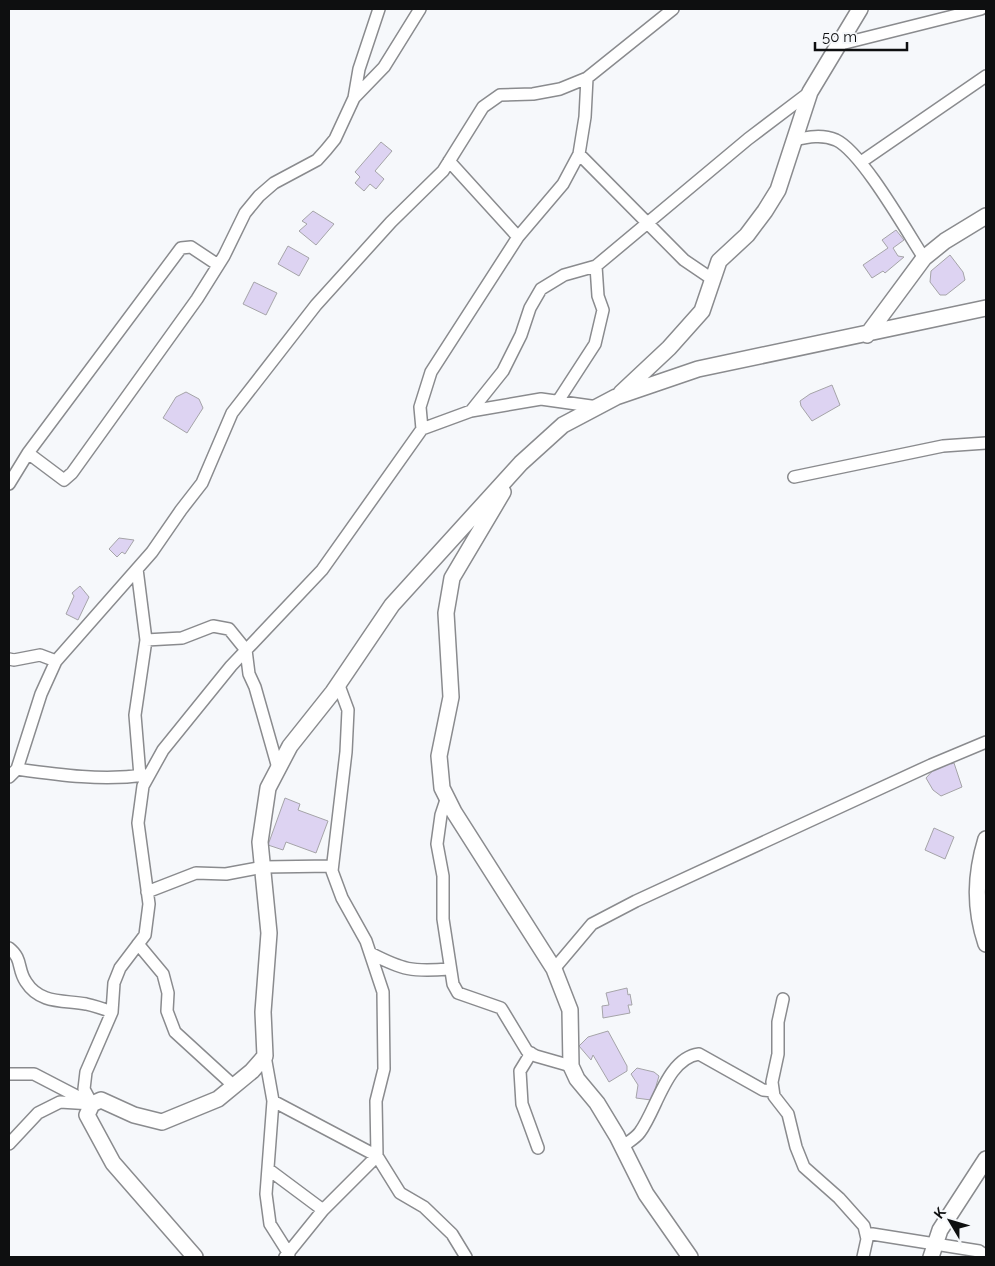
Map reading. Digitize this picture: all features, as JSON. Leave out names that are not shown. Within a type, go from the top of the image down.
[{"type":"street","points":[[28,453],[64,480],[72,473],[197,299],[218,265],[245,213],[259,196],[274,183],[317,160],[335,139],[354,98],[359,69],[379,9]]},
{"type":"street","points":[[354,98],[384,67],[420,9]]},
{"type":"street","points":[[9,777],[18,769],[40,694],[56,661],[137,569],[202,484],[232,413],[316,305],[391,222],[443,171],[483,107],[500,95],[533,94],[560,89],[588,78],[673,9]]},
{"type":"street","points":[[616,397],[669,348],[702,311],[719,261],[747,235],[778,190],[810,92],[860,9]]},
{"type":"street","points":[[837,45],[981,9]]},
{"type":"street","points":[[861,162],[986,76]]},
{"type":"street","points":[[422,429],[420,407],[431,372],[518,237],[563,184],[579,154],[586,117],[588,78]]},
{"type":"street","points":[[472,412],[503,371],[521,335],[530,308],[541,289],[564,275],[596,266],[748,139],[810,92]]},
{"type":"street","points":[[794,140],[815,136],[837,140],[861,162],[924,258]]},
{"type":"street","points":[[579,154],[684,260],[712,279]]},
{"type":"street","points":[[449,161],[518,237]]},
{"type":"street","points":[[867,335],[924,258],[945,241],[986,216]]},
{"type":"street","points":[[9,484],[28,453],[181,248],[191,247],[218,265]]},
{"type":"street","points":[[558,401],[596,344],[603,310],[598,296],[596,266]]},
{"type":"street","points":[[338,683],[348,710],[346,752],[332,871],[342,898],[366,941],[384,992],[384,1070],[376,1101],[377,1156],[323,1210],[287,1255],[270,1224],[266,1194],[273,1100],[265,1056],[264,1012],[270,934],[260,842],[268,788],[290,746],[338,683],[392,605],[521,463],[563,425],[616,397],[698,369],[867,335],[986,308]]},
{"type":"street","points":[[18,769],[71,777],[118,778],[145,775],[163,750],[246,650],[322,570],[422,429],[472,412],[541,399],[598,407]]},
{"type":"street","points":[[794,477],[943,446],[986,443]]},
{"type":"street","points":[[521,463],[452,578],[446,613],[451,697],[439,756],[442,788],[454,812],[554,969],[570,1010],[571,1066],[577,1079],[597,1103],[646,1194],[690,1257]]},
{"type":"street","points":[[92,1104],[84,1089],[86,1072],[112,1012],[114,983],[120,968],[145,935],[149,904],[138,823],[145,775],[135,715],[146,640],[137,569]]},
{"type":"street","points":[[146,640],[182,638],[213,626],[229,629],[246,650],[249,674],[255,687],[278,768]]},
{"type":"street","points":[[9,659],[14,660],[40,655],[56,661]]},
{"type":"street","points":[[554,969],[592,924],[629,904],[922,769],[986,742]]},
{"type":"street","points":[[447,797],[440,815],[437,844],[443,876],[443,919],[449,968],[458,993],[501,1008],[531,1053],[549,1061],[571,1066]]},
{"type":"street","points":[[986,839],[978,865],[978,896],[982,930],[986,944]]},
{"type":"street","points":[[147,892],[196,873],[226,874],[263,867],[332,866]]},
{"type":"street","points":[[138,944],[163,974],[168,993],[169,1016],[176,1032],[234,1086]]},
{"type":"street","points":[[9,948],[17,954],[24,981],[35,992],[56,1002],[85,1004],[112,1012]]},
{"type":"street","points":[[370,952],[400,968],[413,971],[449,968]]},
{"type":"street","points":[[783,998],[778,1022],[778,1054],[772,1082],[774,1096],[788,1114],[796,1147],[804,1167],[854,1213],[864,1226],[867,1239],[863,1257]]},
{"type":"street","points":[[531,1053],[520,1071],[522,1104],[538,1148]]},
{"type":"street","points":[[622,1147],[639,1134],[678,1064],[691,1055],[698,1054],[763,1090],[773,1091]]},
{"type":"street","points":[[9,1144],[38,1113],[60,1102],[92,1104],[101,1100],[134,1115],[162,1122],[218,1099],[252,1071],[265,1056]]},
{"type":"street","points":[[9,1074],[34,1074],[92,1104]]},
{"type":"street","points":[[273,1100],[377,1156],[400,1193],[424,1207],[452,1234],[466,1257]]},
{"type":"street","points":[[92,1104],[87,1115],[113,1163],[195,1257]]},
{"type":"street","points":[[934,1250],[940,1230],[986,1159]]},
{"type":"street","points":[[268,1169],[323,1210]]},
{"type":"street","points":[[866,1233],[934,1250],[979,1251],[986,1256]]},
{"type":"building","points":[[381,142],[392,151],[375,171],[384,179],[376,189],[370,184],[364,191],[355,183],[360,177],[355,172]]},
{"type":"building","points":[[313,211],[334,224],[316,245],[299,231],[307,224],[302,221]]},
{"type":"building","points":[[896,230],[904,240],[893,248],[898,256],[904,257],[885,273],[883,271],[872,278],[863,265],[888,248],[882,240]]},
{"type":"building","points":[[288,246],[309,258],[299,276],[278,264]]},
{"type":"building","points":[[950,255],[963,272],[965,280],[946,295],[940,295],[930,282],[931,271]]},
{"type":"building","points":[[254,282],[277,293],[266,315],[243,304]]},
{"type":"building","points":[[832,385],[840,405],[812,421],[801,406],[800,401],[810,394]]},
{"type":"building","points":[[186,392],[199,399],[203,408],[187,433],[163,418],[176,397]]},
{"type":"building","points":[[119,538],[134,540],[125,554],[122,552],[117,557],[109,549]]},
{"type":"building","points":[[80,586],[89,597],[78,620],[66,614],[74,596],[72,593]]},
{"type":"building","points":[[950,761],[951,764],[954,763],[962,787],[941,796],[933,790],[926,778],[937,766]]},
{"type":"building","points":[[285,798],[300,804],[298,810],[328,821],[316,853],[286,842],[283,850],[268,845]]},
{"type":"building","points":[[934,828],[954,837],[945,859],[925,850]]},
{"type":"building","points":[[627,988],[632,1005],[628,1005],[630,1013],[603,1018],[602,1006],[609,1005],[606,993]]},
{"type":"building","points":[[608,1031],[627,1066],[627,1071],[609,1082],[593,1055],[591,1060],[579,1046],[588,1037]]},
{"type":"building","points":[[637,1068],[654,1072],[659,1076],[655,1094],[651,1100],[636,1098],[638,1085],[631,1074]]}]
